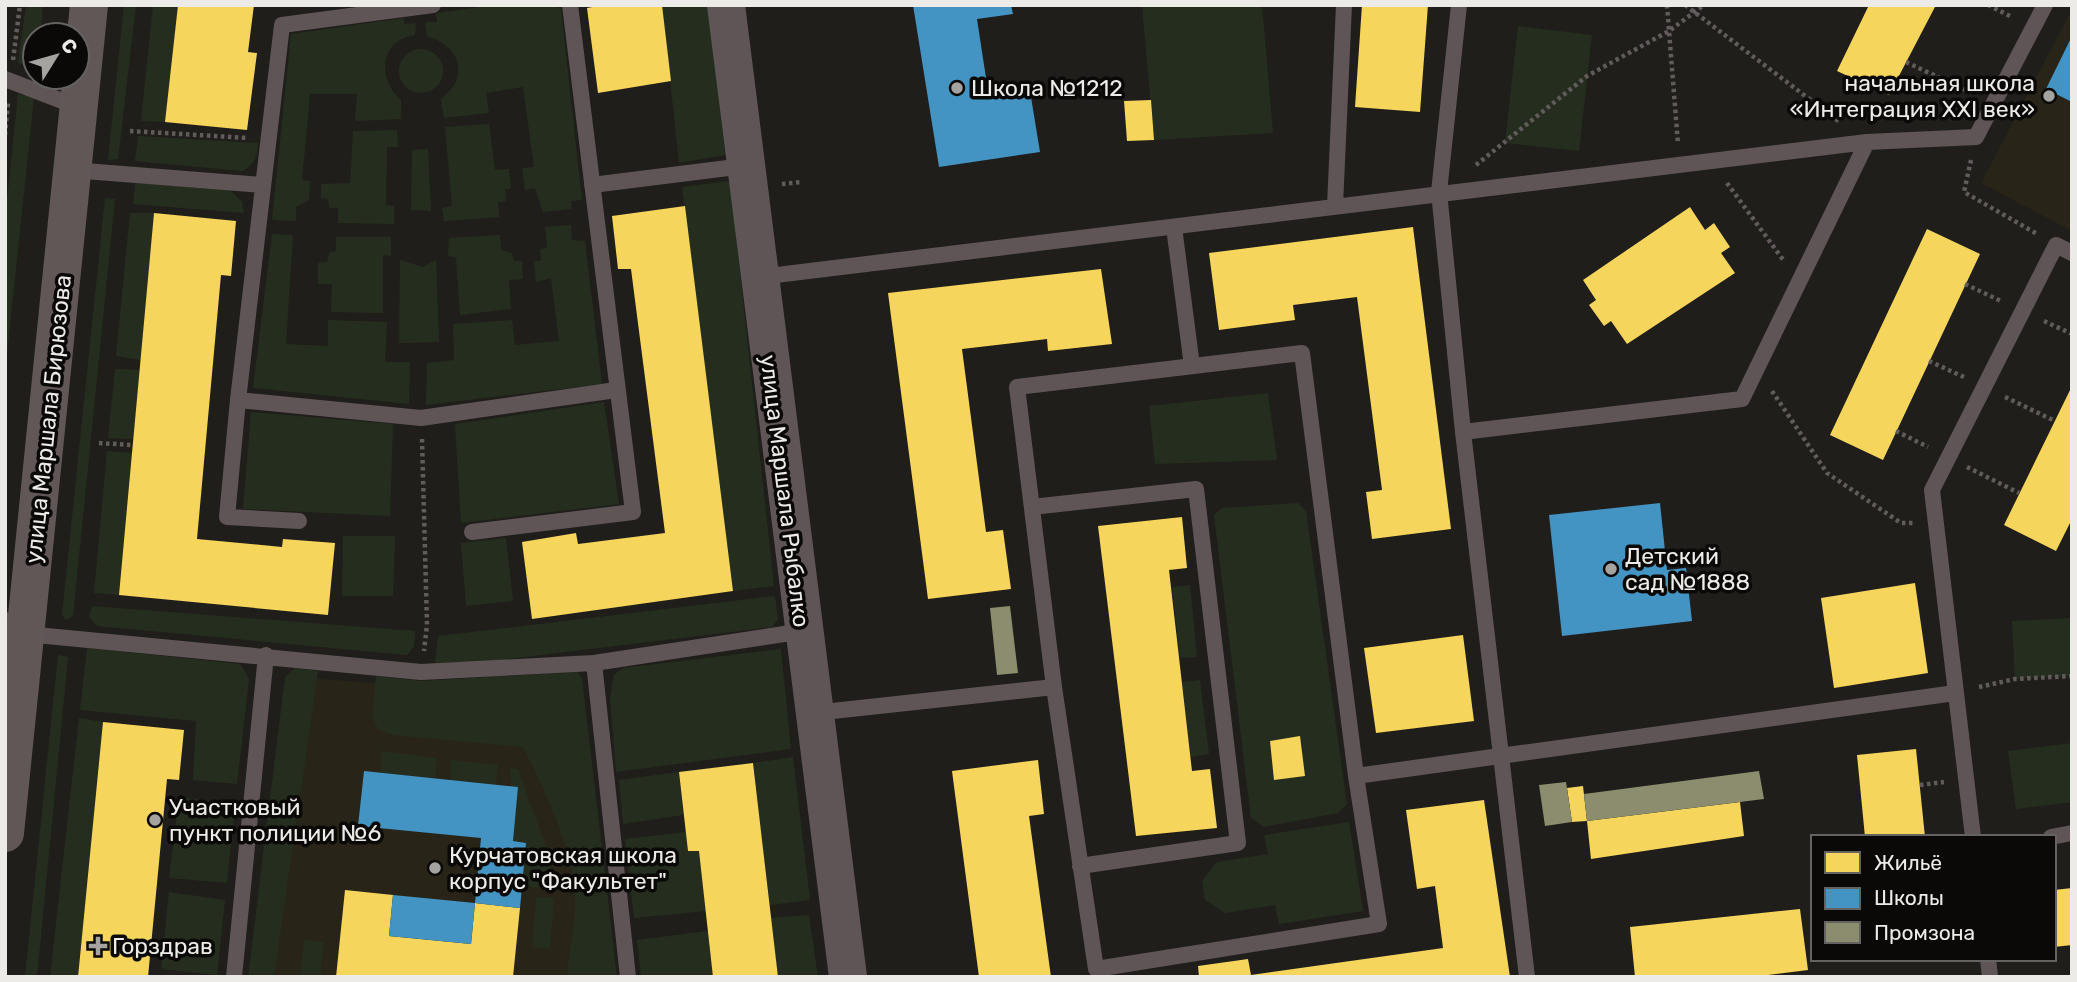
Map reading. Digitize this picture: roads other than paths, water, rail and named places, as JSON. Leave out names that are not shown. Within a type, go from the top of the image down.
[{"type":"main road","name":"улица Маршала Бирюзова","points":[[5,832],[16,627],[72,170],[89,5]]},
{"type":"street","name":"улица Маршала Рыбалко","points":[[726,5],[744,166],[848,977]]},
{"type":"lane","points":[[299,521],[227,517],[262,185],[282,25],[433,5]]},
{"type":"lane","points":[[472,532],[633,512],[570,5]]},
{"type":"lane","points":[[1335,206],[1344,5]]},
{"type":"lane","points":[[1459,5],[1439,192],[1463,432],[1527,977]]},
{"type":"lane","points":[[758,277],[1710,160],[1867,142],[1976,137],[2045,5]]},
{"type":"lane","points":[[5,79],[79,108]]},
{"type":"lane","points":[[1463,432],[1742,398],[1867,142]]},
{"type":"lane","points":[[592,185],[744,166]]},
{"type":"lane","points":[[72,170],[262,185]]},
{"type":"lane","points":[[1174,227],[1192,366]]},
{"type":"lane","points":[[1973,835],[1932,490],[2056,246],[2072,253]]},
{"type":"lane","points":[[1302,353],[1356,776],[1379,924],[1096,969],[1054,687],[1017,387],[1192,366],[1302,353]]},
{"type":"lane","points":[[238,400],[421,418],[616,390]]},
{"type":"lane","points":[[1032,508],[1196,489],[1238,843],[1080,866]]},
{"type":"lane","points":[[16,627],[421,672],[594,663],[804,631]]},
{"type":"lane","points":[[234,977],[266,655]]},
{"type":"lane","points":[[594,663],[628,977]]},
{"type":"lane","points":[[814,713],[1054,687]]},
{"type":"lane","points":[[1356,776],[1502,758],[1955,693]]},
{"type":"place","name":"Школа №1212","points":[[957,88]]},
{"type":"place","name":"начальная школа «Интеграция XXI век»","points":[[2049,96]]},
{"type":"place","name":"Детский сад №1888","points":[[1611,569]]},
{"type":"place","name":"Участковый пункт полиции №6","points":[[155,820]]},
{"type":"place","name":"Курчатовская школа корпус \"Факультет\"","points":[[435,868]]},
{"type":"place","name":"Горздрав","points":[[98,946]]}]
